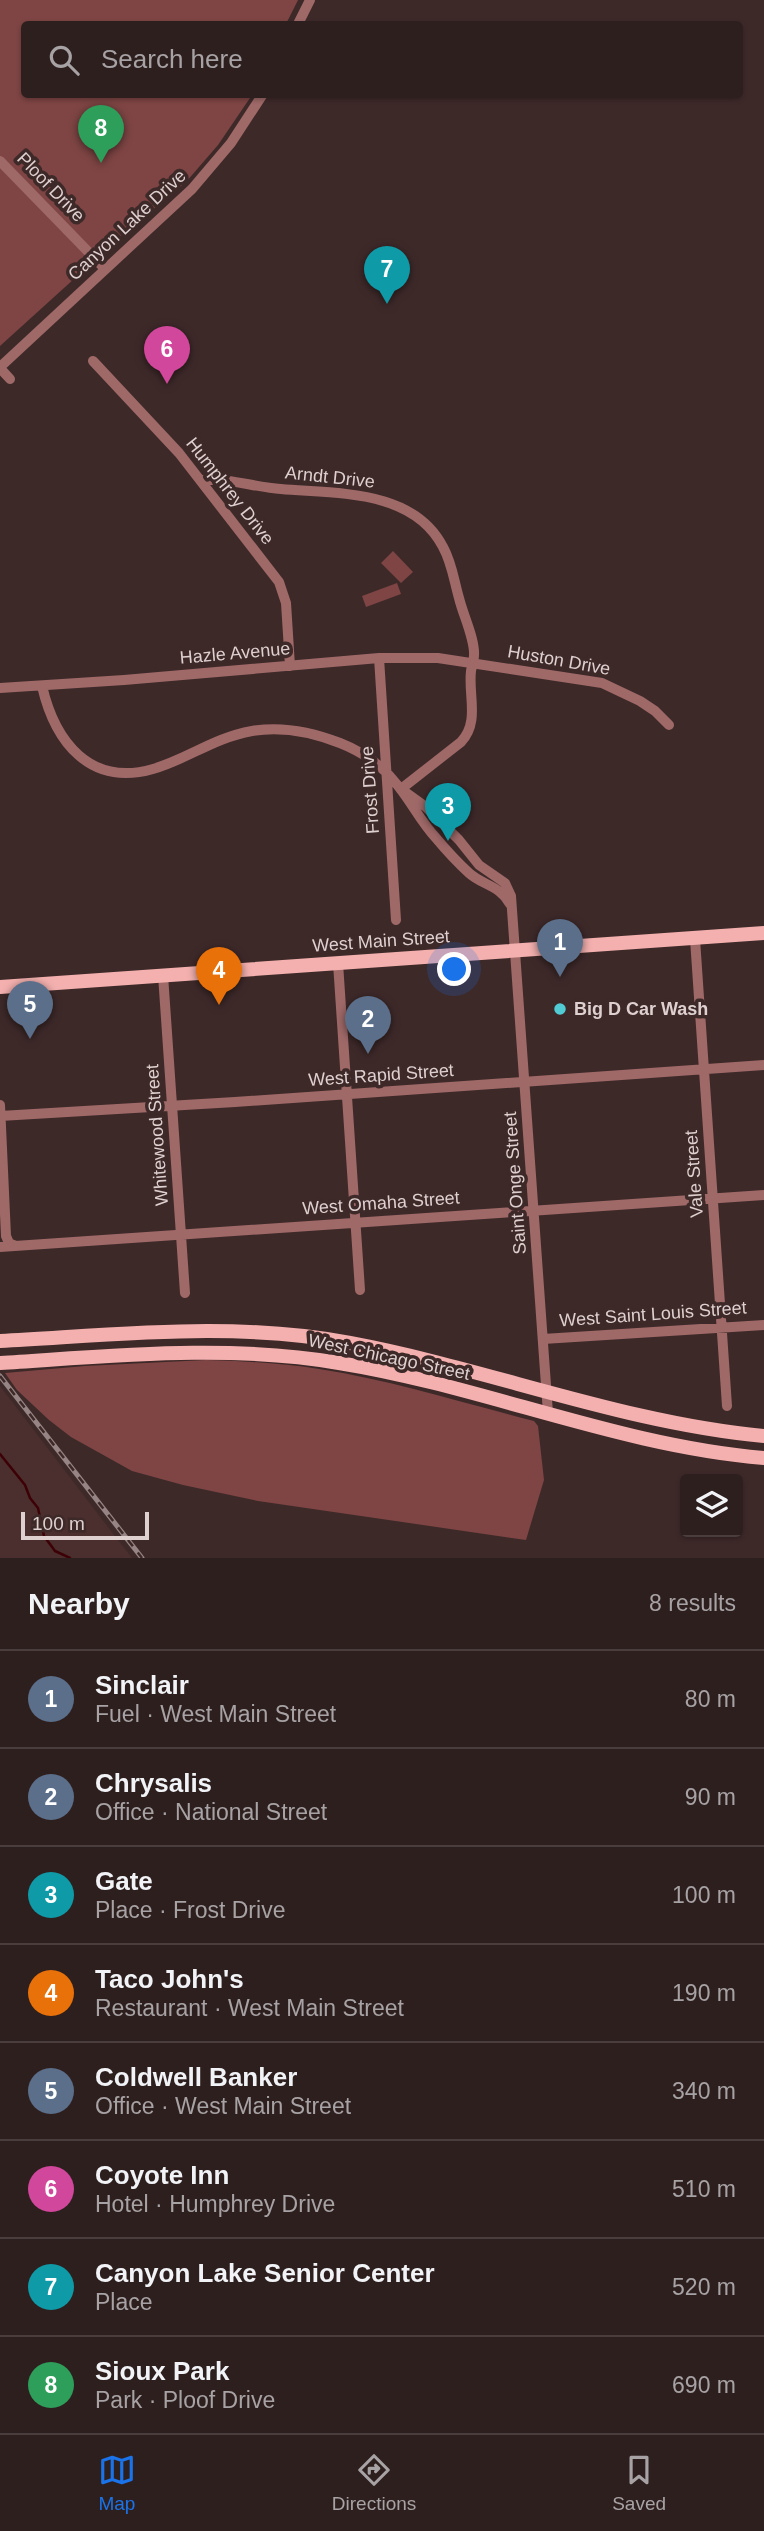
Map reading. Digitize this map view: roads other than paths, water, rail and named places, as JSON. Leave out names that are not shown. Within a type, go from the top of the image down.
[{"type":"main road","name":"West Main Street","points":[[0,987],[764,933]]},
{"type":"main road","name":"West Chicago Street","points":[[0,1341],[203,1332],[308,1337],[378,1349],[705,1430],[764,1436]]},
{"type":"main road","name":"West Chicago Street","points":[[0,1363],[243,1353],[330,1361],[401,1375],[682,1447],[764,1458]]},
{"type":"main road","points":[[401,1375],[448,1380],[527,1398],[534,1398],[547,1391]]},
{"type":"main road","points":[[548,1413],[552,1409],[574,1406],[656,1426],[705,1430]]},
{"type":"street","points":[[300,21],[310,0]]},
{"type":"street","name":"Canyon Lake Drive","points":[[0,367],[206,174],[238,133],[260,98]]},
{"type":"street","name":"Ploof Drive","points":[[0,161],[105,269]]},
{"type":"street","name":"Humphrey Drive","points":[[93,361],[179,453],[282,586],[286,603],[290,666]]},
{"type":"street","points":[[0,367],[10,379]]},
{"type":"street","name":"Arndt Drive","points":[[201,480],[233,481],[270,488],[372,498],[393,503],[416,516],[434,532],[450,563],[472,643],[470,730],[461,742],[401,789]]},
{"type":"street","name":"Hazle Avenue","points":[[0,688],[379,658],[421,657],[472,663]]},
{"type":"street","name":"Frost Drive","points":[[379,658],[397,920]]},
{"type":"street","name":"Huston Drive","points":[[472,663],[608,685],[648,706],[669,725]]},
{"type":"street","points":[[42,686],[55,720],[70,747],[82,760],[102,769],[123,773],[153,769],[223,738],[253,731],[278,730],[318,736],[343,744],[368,757],[401,789]]},
{"type":"street","name":"Saint Onge Street","points":[[401,789],[426,828],[469,873],[500,891],[509,901],[512,910],[548,1413]]},
{"type":"street","name":"Vale Street","points":[[695,939],[727,1406]]},
{"type":"street","points":[[338,963],[360,1290]]},
{"type":"street","name":"Whitewood Street","points":[[163,975],[186,1293]]},
{"type":"street","name":"West Rapid Street","points":[[0,1116],[172,1107],[764,1065]]},
{"type":"street","points":[[0,1105],[6,1236],[9,1243],[16,1246]]},
{"type":"street","name":"West Omaha Street","points":[[0,1247],[764,1195]]},
{"type":"street","name":"West Saint Louis Street","points":[[543,1339],[764,1325]]},
{"type":"waterway","points":[[0,1454],[25,1485],[38,1508],[44,1536],[55,1551],[70,1558]]},
{"type":"railway","points":[[0,1376],[142,1558]]},
{"type":"place","name":"Sioux Park","points":[[101,163]]},
{"type":"place","name":"Canyon Lake Senior Center","points":[[387,304]]},
{"type":"place","name":"Coyote Inn","points":[[167,384]]},
{"type":"place","name":"Gate","points":[[448,841]]},
{"type":"place","name":"Sinclair","points":[[560,977]]},
{"type":"place","name":"Taco John's","points":[[219,1005]]},
{"type":"place","name":"Big D Car Wash","points":[[560,1009]]},
{"type":"place","name":"Coldwell Banker","points":[[30,1039]]},
{"type":"place","name":"Chrysalis","points":[[368,1054]]}]
